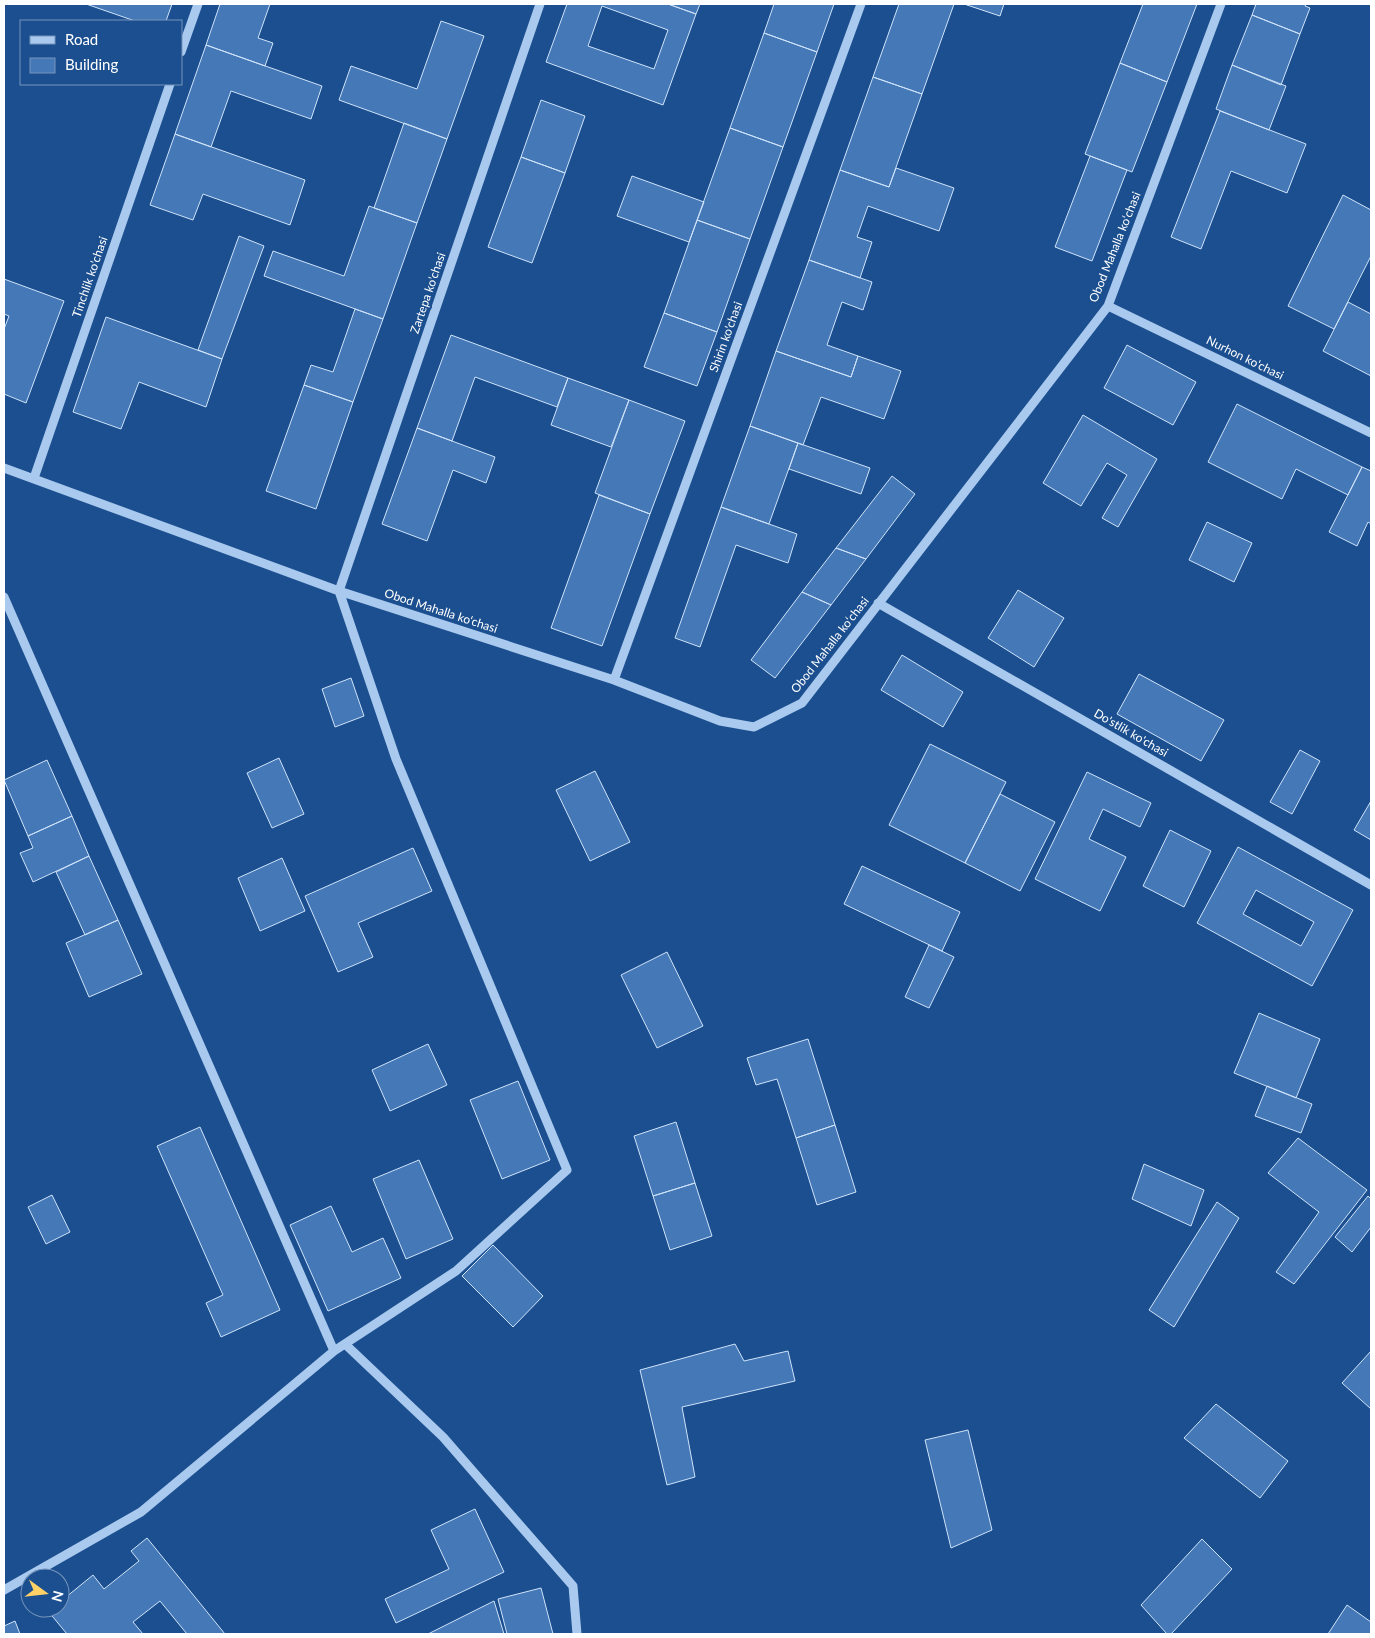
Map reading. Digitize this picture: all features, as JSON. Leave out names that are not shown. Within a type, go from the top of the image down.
[{"type":"street","points":[[182,49],[198,4]]},
{"type":"street","name":"Zartepa ko'chasi","points":[[339,591],[540,4]]},
{"type":"street","name":"Shirin ko'chasi","points":[[614,680],[861,4]]},
{"type":"street","name":"Obod Mahalla ko‘chasi","points":[[4,468],[339,591],[614,680],[720,721],[754,727],[802,703],[1108,306],[1221,4]]},
{"type":"street","name":"Tinchlik ko'chasi","points":[[34,478],[170,85]]},
{"type":"street","name":"Nurhon ko'chasi","points":[[1108,306],[1371,433]]},
{"type":"street","points":[[4,1590],[141,1512],[334,1351],[456,1272],[566,1170],[396,759],[339,591]]},
{"type":"street","points":[[4,597],[334,1351]]},
{"type":"street","name":"Do'stlik ko'chasi","points":[[878,603],[1371,885]]},
{"type":"street","points":[[345,1344],[443,1437],[573,1586],[576,1634]]},
{"type":"building","points":[[86,4],[172,4],[166,20],[132,20]]},
{"type":"building","points":[[220,4],[270,4],[258,38],[273,43],[265,66],[206,45]]},
{"type":"building","points":[[567,4],[668,4],[696,14],[663,105],[546,62]],"holes":[[[602,6],[668,30],[654,69],[588,46]]]},
{"type":"building","points":[[668,4],[700,4],[696,14]]},
{"type":"building","points":[[774,4],[834,4],[817,52],[764,33]]},
{"type":"building","points":[[899,4],[954,4],[922,94],[873,77]]},
{"type":"building","points":[[964,4],[1004,4],[1000,16]]},
{"type":"building","points":[[1143,4],[1197,4],[1167,82],[1120,63]]},
{"type":"building","points":[[1256,4],[1306,4],[1305,6],[1310,8],[1300,34],[1252,15]]},
{"type":"building","points":[[1252,15],[1300,34],[1281,85],[1232,65]]},
{"type":"building","points":[[441,21],[484,36],[447,139],[339,100],[351,66],[417,89]]},
{"type":"building","points":[[764,33],[817,52],[783,147],[730,128]]},
{"type":"building","points":[[206,45],[322,86],[311,119],[231,91],[211,147],[175,134]]},
{"type":"building","points":[[1120,63],[1167,82],[1132,172],[1085,154]]},
{"type":"building","points":[[1232,65],[1286,86],[1269,130],[1216,109]]},
{"type":"building","points":[[873,77],[922,94],[889,187],[840,170]]},
{"type":"building","points":[[541,100],[585,116],[565,173],[521,157]]},
{"type":"building","points":[[1220,111],[1306,144],[1287,193],[1231,171],[1201,249],[1171,237]]},
{"type":"building","points":[[404,123],[447,139],[417,223],[374,208]]},
{"type":"building","points":[[730,128],[783,147],[750,239],[697,220]]},
{"type":"building","points":[[175,134],[305,180],[290,225],[203,194],[193,220],[150,205]]},
{"type":"building","points":[[1090,156],[1127,170],[1092,261],[1055,247]]},
{"type":"building","points":[[521,157],[565,173],[532,263],[488,247]]},
{"type":"building","points":[[896,168],[954,188],[939,231],[868,206],[857,237],[872,242],[860,278],[809,260],[840,170],[889,187]]},
{"type":"building","points":[[632,176],[704,202],[689,242],[617,216]]},
{"type":"building","points":[[1343,195],[1371,210],[1371,256],[1334,329],[1288,306]]},
{"type":"building","points":[[369,206],[417,223],[383,319],[264,276],[273,251],[344,276]]},
{"type":"building","points":[[697,220],[750,239],[717,332],[664,313]]},
{"type":"building","points":[[239,236],[264,246],[222,359],[198,350]]},
{"type":"building","points":[[809,260],[872,282],[863,310],[842,302],[827,345],[858,356],[851,377],[776,351]]},
{"type":"building","points":[[4,279],[64,301],[26,403],[4,394],[4,329],[9,316],[4,314]]},
{"type":"building","points":[[1348,302],[1371,314],[1371,376],[1323,351]]},
{"type":"building","points":[[355,309],[383,319],[353,402],[304,385],[311,365],[333,372]]},
{"type":"building","points":[[664,313],[717,332],[697,386],[644,367]]},
{"type":"building","points":[[106,317],[222,359],[206,407],[139,382],[121,429],[73,412]]},
{"type":"building","points":[[451,335],[568,378],[557,407],[475,377],[452,441],[417,428]]},
{"type":"building","points":[[1127,345],[1196,382],[1173,425],[1104,388]]},
{"type":"building","points":[[776,351],[851,377],[858,356],[901,371],[884,419],[821,397],[803,445],[750,426]]},
{"type":"building","points":[[568,378],[629,400],[611,447],[551,425]]},
{"type":"building","points":[[304,385],[353,402],[316,509],[266,491]]},
{"type":"building","points":[[629,400],[685,421],[650,514],[595,493]]},
{"type":"building","points":[[1237,404],[1362,467],[1348,495],[1296,469],[1282,499],[1208,462]]},
{"type":"building","points":[[1083,415],[1157,459],[1118,527],[1102,518],[1127,475],[1107,463],[1081,506],[1043,483]]},
{"type":"building","points":[[750,426],[798,443],[769,524],[721,507]]},
{"type":"building","points":[[417,428],[495,457],[486,483],[453,470],[427,541],[382,524]]},
{"type":"building","points":[[798,443],[870,468],[861,494],[789,469]]},
{"type":"building","points":[[1362,467],[1371,471],[1371,524],[1368,522],[1357,546],[1329,532]]},
{"type":"building","points":[[892,476],[915,494],[866,559],[836,548]]},
{"type":"building","points":[[599,495],[650,514],[602,646],[551,628]]},
{"type":"building","points":[[721,507],[797,534],[788,563],[736,545],[700,647],[675,638]]},
{"type":"building","points":[[1207,522],[1252,543],[1234,582],[1189,560]]},
{"type":"building","points":[[836,548],[866,559],[831,605],[802,592]]},
{"type":"building","points":[[1018,590],[1064,618],[1034,667],[988,638]]},
{"type":"building","points":[[802,592],[831,605],[775,678],[751,660]]},
{"type":"building","points":[[902,655],[963,692],[943,727],[881,690]]},
{"type":"building","points":[[1139,674],[1224,720],[1201,761],[1117,714]]},
{"type":"building","points":[[351,678],[364,716],[335,727],[322,689]]},
{"type":"building","points":[[930,744],[1006,782],[965,863],[889,825]]},
{"type":"building","points":[[1300,750],[1320,761],[1292,814],[1270,802]]},
{"type":"building","points":[[279,758],[304,814],[272,828],[247,773]]},
{"type":"building","points":[[47,760],[72,816],[28,836],[4,780]]},
{"type":"building","points":[[595,771],[630,842],[590,861],[556,790]]},
{"type":"building","points":[[1087,772],[1151,803],[1140,827],[1103,809],[1089,839],[1126,857],[1100,911],[1035,879]]},
{"type":"building","points":[[1000,794],[1055,822],[1020,891],[965,863]]},
{"type":"building","points":[[1371,801],[1371,840],[1354,830]]},
{"type":"building","points":[[72,816],[89,856],[33,882],[20,853],[33,848],[28,836]]},
{"type":"building","points":[[1170,830],[1211,851],[1184,907],[1143,886]]},
{"type":"building","points":[[1238,847],[1353,910],[1312,986],[1197,923]],"holes":[[[1256,890],[1314,922],[1301,946],[1243,914]]]},
{"type":"building","points":[[413,848],[432,891],[358,923],[373,957],[338,972],[305,896]]},
{"type":"building","points":[[89,856],[118,920],[85,935],[56,872]]},
{"type":"building","points":[[282,858],[305,911],[260,931],[238,878]]},
{"type":"building","points":[[862,866],[960,912],[942,951],[844,904]]},
{"type":"building","points":[[118,920],[142,974],[89,997],[66,943]]},
{"type":"building","points":[[929,945],[954,957],[929,1008],[905,997]]},
{"type":"building","points":[[667,952],[703,1026],[657,1048],[621,975]]},
{"type":"building","points":[[1259,1013],[1320,1039],[1296,1098],[1234,1073]]},
{"type":"building","points":[[808,1039],[835,1125],[796,1138],[777,1079],[756,1085],[747,1058]]},
{"type":"building","points":[[428,1044],[447,1085],[390,1111],[372,1070]]},
{"type":"building","points":[[518,1081],[550,1160],[502,1179],[470,1100]]},
{"type":"building","points":[[1267,1086],[1312,1104],[1301,1133],[1255,1116]]},
{"type":"building","points":[[676,1122],[695,1183],[653,1196],[634,1136]]},
{"type":"building","points":[[835,1125],[856,1192],[817,1205],[796,1138]]},
{"type":"building","points":[[200,1127],[280,1310],[221,1337],[206,1303],[223,1295],[157,1146]]},
{"type":"building","points":[[1298,1138],[1367,1190],[1294,1284],[1276,1272],[1319,1212],[1268,1173]]},
{"type":"building","points":[[419,1160],[453,1239],[406,1259],[373,1179]]},
{"type":"building","points":[[1144,1164],[1204,1190],[1191,1226],[1132,1199]]},
{"type":"building","points":[[695,1183],[712,1236],[670,1250],[653,1196]]},
{"type":"building","points":[[52,1195],[70,1232],[46,1244],[28,1207]]},
{"type":"building","points":[[1368,1196],[1371,1199],[1371,1227],[1352,1252],[1335,1237]]},
{"type":"building","points":[[1217,1202],[1239,1218],[1174,1327],[1149,1310]]},
{"type":"building","points":[[331,1206],[352,1252],[383,1238],[401,1278],[328,1311],[290,1225]]},
{"type":"building","points":[[493,1245],[543,1296],[513,1327],[462,1276]]},
{"type":"building","points":[[735,1344],[744,1361],[788,1351],[795,1381],[682,1407],[695,1477],[667,1485],[640,1370]]},
{"type":"building","points":[[1371,1351],[1371,1409],[1342,1383]]},
{"type":"building","points":[[1216,1404],[1288,1461],[1260,1498],[1184,1438]]},
{"type":"building","points":[[968,1430],[992,1530],[951,1548],[925,1440]]},
{"type":"building","points":[[475,1509],[504,1572],[396,1623],[385,1599],[449,1569],[431,1530]]},
{"type":"building","points":[[147,1538],[225,1634],[187,1634],[160,1601],[133,1622],[143,1634],[67,1634],[54,1618],[70,1618],[70,1594],[93,1575],[104,1589],[139,1561],[131,1551]]},
{"type":"building","points":[[1202,1539],[1232,1569],[1171,1634],[1167,1634],[1141,1605]]},
{"type":"building","points":[[541,1588],[553,1634],[507,1634],[498,1599]]},
{"type":"building","points":[[494,1601],[504,1634],[428,1634]]},
{"type":"building","points":[[1347,1605],[1371,1622],[1371,1634],[1328,1634]]},
{"type":"building","points":[[15,1621],[20,1634],[4,1634],[4,1626]]}]
